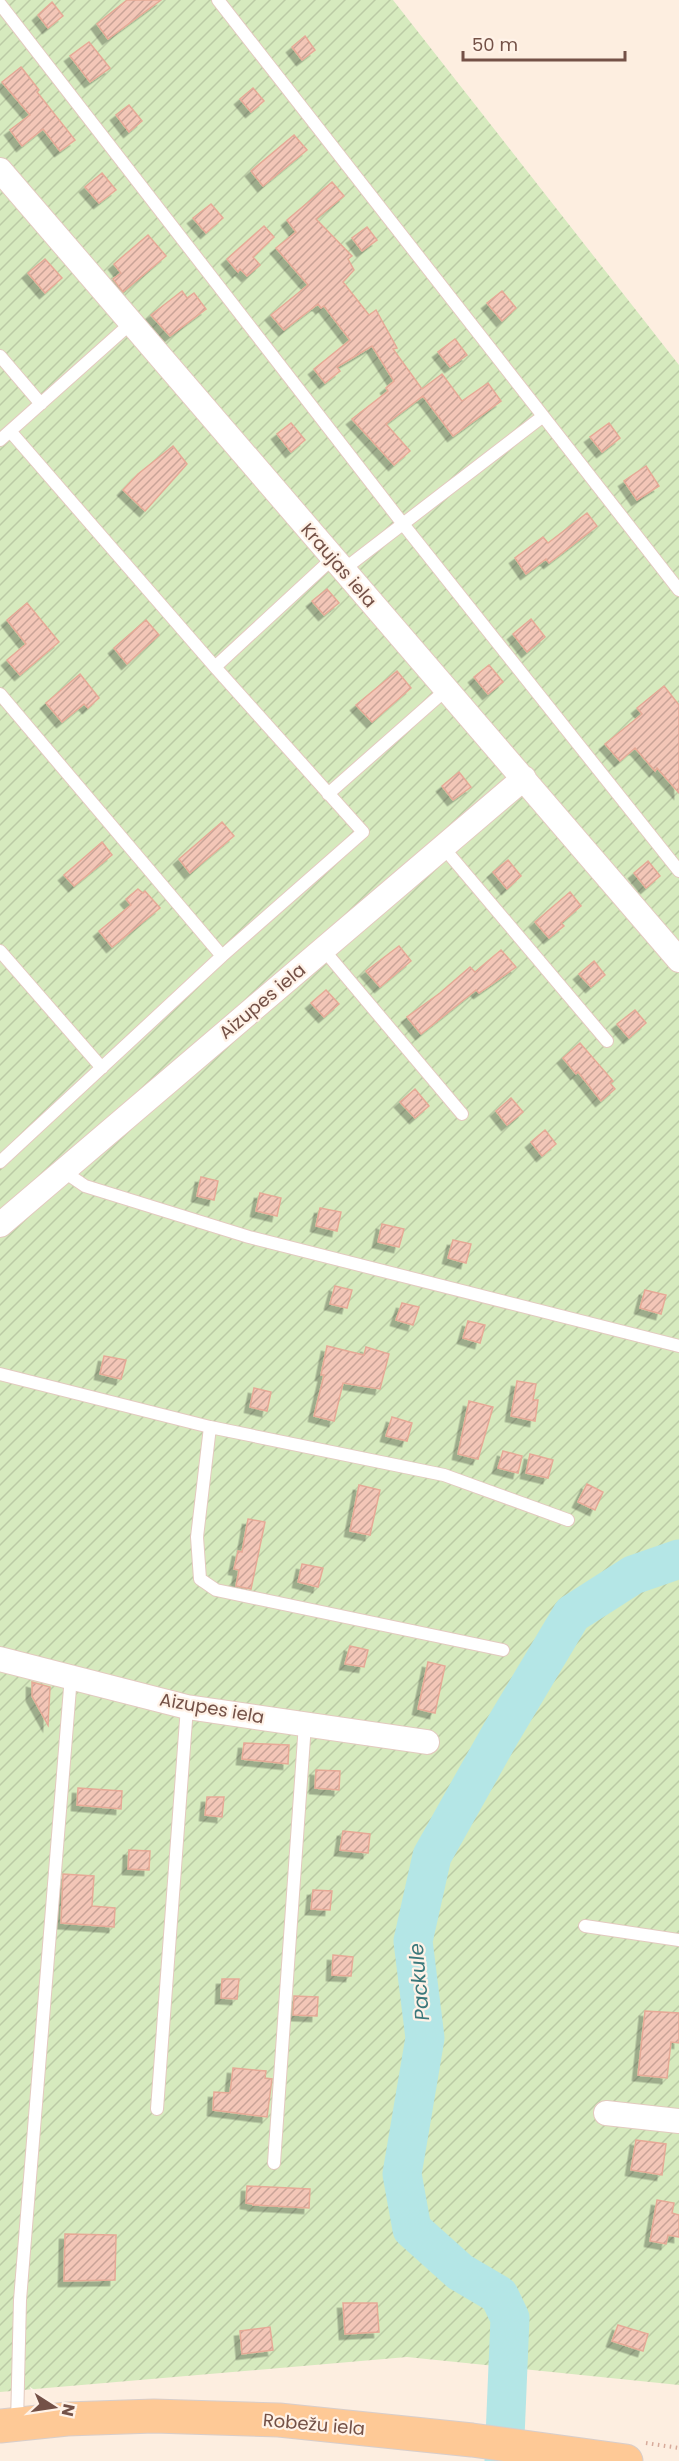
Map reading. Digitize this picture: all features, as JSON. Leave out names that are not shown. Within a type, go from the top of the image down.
[{"type":"main road","name":"Robežu iela","points":[[9,2425],[67,2419],[154,2416],[268,2419],[472,2440],[626,2461]]},
{"type":"street","name":"Kraujas iela","points":[[0,170],[679,960]]},
{"type":"street","name":"Aizupes iela","points":[[0,1225],[524,778]]},
{"type":"street","name":"Aizupes iela","points":[[0,1659],[187,1707],[427,1742]]},
{"type":"street","points":[[606,2113],[679,2121]]},
{"type":"lane","points":[[218,0],[679,590]]},
{"type":"lane","points":[[0,4],[403,524],[679,871]]},
{"type":"lane","points":[[0,440],[130,324]]},
{"type":"lane","points":[[0,356],[41,404]]},
{"type":"lane","points":[[215,667],[338,564],[403,524],[542,417]]},
{"type":"lane","points":[[0,1162],[222,956],[363,832],[215,667],[10,431]]},
{"type":"lane","points":[[328,794],[447,689]]},
{"type":"lane","points":[[0,694],[222,956]]},
{"type":"lane","points":[[443,847],[607,1041]]},
{"type":"lane","points":[[323,949],[462,1114]]},
{"type":"lane","points":[[0,951],[102,1068]]},
{"type":"lane","points":[[63,1171],[85,1186],[249,1237],[679,1346]]},
{"type":"lane","points":[[0,1374],[210,1427],[444,1475],[568,1520]]},
{"type":"lane","points":[[210,1427],[197,1537],[200,1578],[216,1590],[503,1650]]},
{"type":"lane","points":[[9,2425],[71,1676]]},
{"type":"lane","points":[[157,2109],[187,1707]]},
{"type":"lane","points":[[274,2163],[305,1724]]},
{"type":"lane","points":[[585,1926],[679,1940]]},
{"type":"green space","points":[[0,0],[393,0],[679,365],[679,2385],[407,2357],[0,2392]]},
{"type":"building","points":[[127,0],[161,0],[108,39],[97,24]]},
{"type":"building","points":[[52,2],[63,16],[48,28],[38,15]]},
{"type":"building","points":[[305,36],[315,50],[302,60],[292,47]]},
{"type":"building","points":[[89,42],[110,68],[90,82],[70,56]]},
{"type":"building","points":[[21,67],[39,90],[37,92],[75,140],[60,151],[43,129],[22,146],[10,130],[30,115],[2,82]]},
{"type":"building","points":[[253,88],[264,101],[251,112],[240,99]]},
{"type":"building","points":[[129,105],[142,121],[129,132],[116,115]]},
{"type":"building","points":[[294,135],[307,150],[263,186],[251,171]]},
{"type":"building","points":[[102,173],[116,190],[99,203],[85,187]]},
{"type":"building","points":[[332,182],[344,196],[316,219],[352,256],[348,259],[354,270],[343,282],[369,315],[376,310],[397,348],[393,349],[422,389],[442,374],[462,401],[488,383],[501,401],[453,436],[423,396],[386,424],[410,451],[394,465],[352,419],[388,391],[386,388],[394,381],[372,346],[337,367],[340,371],[325,383],[314,369],[350,340],[324,306],[321,308],[318,304],[284,330],[271,315],[308,285],[276,248],[296,232],[287,220]]},
{"type":"building","points":[[211,204],[223,218],[206,233],[193,218]]},
{"type":"building","points":[[264,226],[274,237],[253,257],[260,265],[247,276],[240,269],[238,272],[227,259]]},
{"type":"building","points":[[367,227],[377,240],[362,251],[352,238]]},
{"type":"building","points":[[148,235],[166,256],[123,292],[113,279],[121,273],[114,264]]},
{"type":"building","points":[[45,259],[62,278],[45,293],[28,273]]},
{"type":"building","points":[[182,291],[187,298],[194,293],[206,309],[170,336],[151,315]]},
{"type":"building","points":[[502,291],[516,308],[502,321],[487,303]]},
{"type":"building","points":[[455,339],[467,355],[450,367],[438,352]]},
{"type":"building","points":[[291,423],[305,440],[291,452],[277,434]]},
{"type":"building","points":[[609,423],[620,438],[602,452],[590,437]]},
{"type":"building","points":[[173,446],[187,464],[145,511],[123,490],[138,474]]},
{"type":"building","points":[[646,466],[659,486],[637,500],[624,481]]},
{"type":"building","points":[[587,513],[597,526],[549,563],[546,559],[526,574],[515,558],[543,537],[548,543]]},
{"type":"building","points":[[327,589],[339,603],[324,615],[312,601]]},
{"type":"building","points":[[27,603],[59,642],[20,675],[7,660],[26,644],[7,620]]},
{"type":"building","points":[[531,619],[545,637],[527,652],[513,634]]},
{"type":"building","points":[[146,620],[159,635],[127,664],[114,648]]},
{"type":"building","points":[[489,665],[503,682],[488,694],[474,677]]},
{"type":"building","points":[[397,671],[411,688],[372,722],[356,705]]},
{"type":"building","points":[[80,674],[99,698],[88,708],[84,704],[62,722],[46,703]]},
{"type":"building","points":[[664,686],[679,705],[679,793],[635,748],[620,761],[605,744],[642,714],[637,708]]},
{"type":"building","points":[[459,772],[471,787],[453,800],[442,786]]},
{"type":"building","points":[[222,822],[234,836],[190,873],[179,859]]},
{"type":"building","points":[[102,842],[112,855],[74,886],[64,875]]},
{"type":"building","points":[[508,860],[521,876],[507,889],[493,872]]},
{"type":"building","points":[[648,861],[660,876],[646,888],[634,873]]},
{"type":"building","points":[[138,889],[143,893],[145,891],[160,908],[112,947],[99,931],[131,905],[126,899]]},
{"type":"building","points":[[570,892],[581,906],[561,923],[564,926],[549,938],[535,922]]},
{"type":"building","points":[[399,946],[411,961],[380,987],[366,971]]},
{"type":"building","points":[[501,950],[516,967],[479,993],[476,990],[421,1034],[407,1017],[470,967],[475,972]]},
{"type":"building","points":[[594,961],[605,975],[591,987],[579,974]]},
{"type":"building","points":[[326,990],[339,1004],[324,1017],[311,1003]]},
{"type":"building","points":[[635,1010],[646,1023],[629,1038],[617,1024]]},
{"type":"building","points":[[580,1043],[613,1081],[610,1083],[615,1089],[601,1101],[578,1072],[576,1074],[563,1058]]},
{"type":"building","points":[[415,1089],[429,1106],[415,1118],[400,1102]]},
{"type":"building","points":[[511,1098],[523,1112],[507,1125],[496,1111]]},
{"type":"building","points":[[545,1130],[556,1144],[542,1156],[531,1142]]},
{"type":"building","points":[[201,1177],[218,1181],[214,1200],[197,1196]]},
{"type":"building","points":[[260,1193],[281,1198],[277,1216],[256,1211]]},
{"type":"building","points":[[320,1208],[341,1212],[337,1231],[316,1226]]},
{"type":"building","points":[[382,1224],[404,1229],[399,1247],[378,1242]]},
{"type":"building","points":[[453,1240],[471,1244],[466,1263],[448,1258]]},
{"type":"building","points":[[335,1286],[352,1290],[347,1308],[330,1304]]},
{"type":"building","points":[[645,1290],[666,1295],[661,1314],[640,1308]]},
{"type":"building","points":[[402,1303],[419,1307],[413,1325],[396,1320]]},
{"type":"building","points":[[468,1321],[485,1325],[480,1343],[463,1338]]},
{"type":"building","points":[[327,1346],[364,1355],[366,1347],[389,1354],[380,1389],[343,1383],[334,1421],[314,1416],[324,1375],[321,1375]]},
{"type":"building","points":[[104,1356],[126,1360],[121,1379],[100,1374]]},
{"type":"building","points":[[517,1381],[536,1384],[533,1400],[538,1400],[535,1421],[511,1416]]},
{"type":"building","points":[[254,1388],[271,1392],[267,1411],[250,1407]]},
{"type":"building","points":[[469,1401],[493,1407],[478,1459],[458,1454]]},
{"type":"building","points":[[392,1417],[412,1423],[407,1441],[386,1436]]},
{"type":"building","points":[[503,1451],[522,1456],[518,1473],[498,1468]]},
{"type":"building","points":[[530,1454],[553,1460],[548,1478],[526,1473]]},
{"type":"building","points":[[587,1484],[603,1492],[595,1510],[578,1502]]},
{"type":"building","points":[[359,1485],[380,1490],[370,1535],[350,1531]]},
{"type":"building","points":[[248,1519],[265,1522],[251,1589],[236,1586],[239,1570],[234,1569],[238,1551],[242,1552]]},
{"type":"building","points":[[302,1564],[323,1568],[318,1587],[298,1582]]},
{"type":"building","points":[[350,1646],[368,1650],[364,1667],[345,1664]]},
{"type":"building","points":[[428,1662],[445,1666],[435,1713],[418,1709]]},
{"type":"building","points":[[32,1682],[50,1687],[48,1725],[32,1696]]},
{"type":"building","points":[[244,1743],[289,1745],[288,1764],[242,1759]]},
{"type":"building","points":[[316,1770],[340,1771],[339,1790],[315,1788]]},
{"type":"building","points":[[78,1788],[122,1791],[121,1809],[77,1805]]},
{"type":"building","points":[[207,1797],[224,1797],[222,1817],[205,1815]]},
{"type":"building","points":[[343,1831],[370,1834],[368,1853],[340,1850]]},
{"type":"building","points":[[129,1850],[150,1851],[149,1870],[128,1869]]},
{"type":"building","points":[[63,1874],[94,1876],[92,1906],[115,1908],[114,1927],[61,1923]]},
{"type":"building","points":[[313,1890],[332,1891],[330,1910],[311,1909]]},
{"type":"building","points":[[333,1955],[353,1957],[351,1976],[332,1975]]},
{"type":"building","points":[[222,1979],[239,1979],[237,1999],[221,1998]]},
{"type":"building","points":[[294,1996],[318,1997],[317,2016],[293,2015]]},
{"type":"building","points":[[645,2011],[679,2013],[679,2043],[671,2042],[667,2078],[638,2075]]},
{"type":"building","points":[[233,2068],[266,2071],[265,2078],[272,2079],[267,2117],[213,2110],[214,2092],[230,2093]]},
{"type":"building","points":[[636,2140],[666,2144],[662,2175],[631,2170]]},
{"type":"building","points":[[247,2186],[310,2189],[309,2208],[246,2203]]},
{"type":"building","points":[[657,2200],[674,2203],[672,2213],[679,2215],[679,2237],[668,2235],[666,2244],[650,2241]]},
{"type":"building","points":[[65,2234],[116,2235],[115,2280],[64,2281]]},
{"type":"building","points":[[343,2303],[377,2303],[379,2332],[345,2334]]},
{"type":"building","points":[[618,2325],[648,2334],[643,2351],[612,2341]]},
{"type":"building","points":[[270,2327],[273,2350],[242,2354],[240,2331]]},
{"type":"waterway","name":"Packule","points":[[504,2461],[510,2318],[499,2295],[460,2272],[412,2229],[402,2174],[425,2038],[413,1941],[432,1856],[501,1733],[572,1614],[633,1575],[679,1559]]}]
